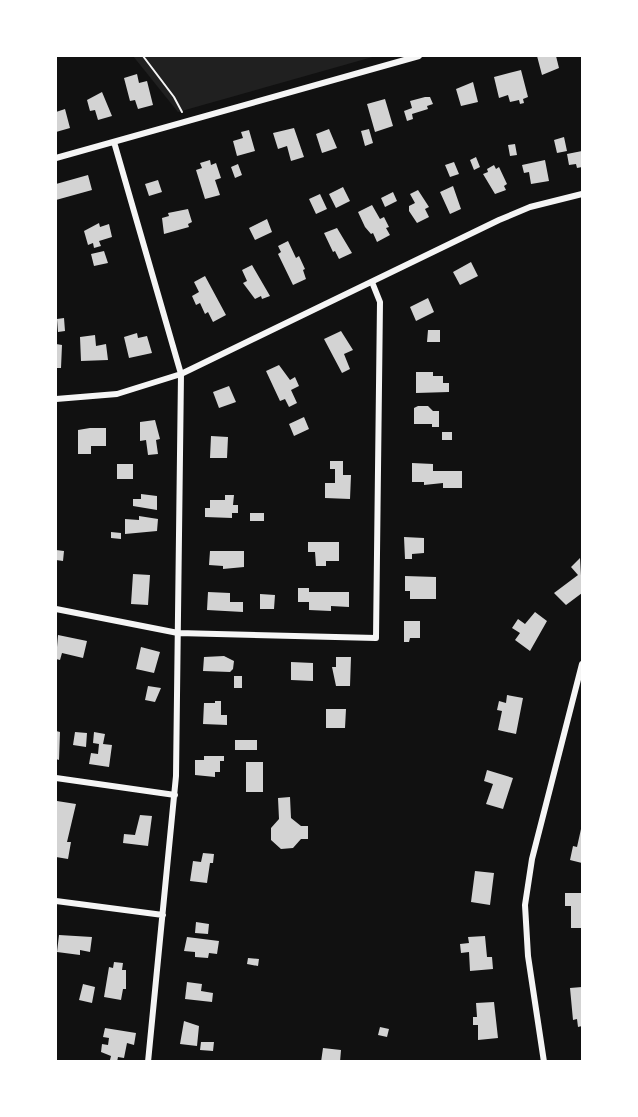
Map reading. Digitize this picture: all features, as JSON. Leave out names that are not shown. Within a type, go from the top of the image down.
[{"type":"street","points":[[56,158],[419,56]]},
{"type":"street","points":[[114,142],[181,374],[175,795],[148,1062]]},
{"type":"street","points":[[56,399],[117,394],[181,374],[522,210],[582,194]]},
{"type":"street","points":[[56,609],[178,633],[376,638],[380,302],[372,282]]},
{"type":"street","points":[[544,1062],[528,956],[525,905],[532,859],[582,664]]},
{"type":"street","points":[[56,778],[175,795]]},
{"type":"street","points":[[56,901],[163,915]]},
{"type":"path","points":[[143,56],[179,105],[184,122]]},
{"type":"shaded area","points":[[133,56],[376,56],[178,112]]},
{"type":"building","points":[[537,56],[556,56],[559,68],[542,75]]},
{"type":"building","points":[[521,70],[528,97],[523,99],[524,103],[520,104],[519,100],[510,102],[508,95],[499,98],[494,77]]},
{"type":"building","points":[[137,74],[139,83],[147,81],[153,105],[138,109],[135,100],[130,101],[124,78]]},
{"type":"building","points":[[473,82],[478,102],[461,106],[456,89]]},
{"type":"building","points":[[102,92],[112,116],[98,120],[95,110],[90,111],[87,100]]},
{"type":"building","points":[[430,97],[433,104],[427,106],[428,109],[412,114],[413,119],[407,121],[404,111],[412,108],[410,101]]},
{"type":"building","points":[[385,99],[393,126],[375,132],[367,104]]},
{"type":"building","points":[[65,109],[70,128],[56,132],[56,112]]},
{"type":"building","points":[[294,128],[304,157],[291,161],[287,146],[278,149],[273,133]]},
{"type":"building","points":[[329,129],[337,148],[322,153],[316,134]]},
{"type":"building","points":[[369,129],[373,143],[365,146],[361,131]]},
{"type":"building","points":[[249,130],[255,151],[237,156],[233,141],[243,138],[241,132]]},
{"type":"building","points":[[564,137],[567,151],[557,153],[554,140]]},
{"type":"building","points":[[515,144],[517,155],[510,156],[508,145]]},
{"type":"building","points":[[582,151],[582,167],[577,168],[576,164],[569,165],[567,154]]},
{"type":"building","points":[[476,157],[480,167],[474,170],[470,160]]},
{"type":"building","points":[[210,160],[211,165],[216,163],[221,178],[215,180],[220,195],[205,199],[196,170],[202,168],[200,163]]},
{"type":"building","points":[[545,160],[549,181],[531,184],[529,172],[524,173],[522,165]]},
{"type":"building","points":[[454,162],[459,174],[450,177],[445,165]]},
{"type":"building","points":[[238,164],[242,175],[235,178],[231,167]]},
{"type":"building","points":[[494,165],[496,169],[499,167],[507,184],[504,186],[506,190],[495,194],[483,174]]},
{"type":"building","points":[[88,175],[92,190],[56,200],[56,184]]},
{"type":"building","points":[[158,180],[162,192],[149,196],[145,184]]},
{"type":"building","points":[[453,186],[461,209],[450,214],[440,192]]},
{"type":"building","points":[[343,187],[350,201],[336,208],[329,194]]},
{"type":"building","points":[[418,190],[429,207],[425,209],[429,217],[417,223],[409,211],[409,206],[415,203],[410,194]]},
{"type":"building","points":[[393,192],[397,201],[385,207],[381,198]]},
{"type":"building","points":[[320,194],[327,209],[316,214],[309,199]]},
{"type":"building","points":[[372,205],[380,219],[384,217],[389,227],[386,228],[390,235],[377,242],[373,233],[371,234],[365,227],[358,212]]},
{"type":"building","points":[[188,209],[192,222],[188,224],[189,227],[164,234],[162,218],[169,216],[168,213]]},
{"type":"building","points":[[267,219],[272,232],[255,240],[249,228]]},
{"type":"building","points":[[99,223],[100,227],[109,224],[112,237],[99,241],[101,246],[94,248],[93,243],[88,245],[84,231]]},
{"type":"building","points":[[337,228],[352,253],[339,259],[324,233]]},
{"type":"building","points":[[288,241],[296,258],[299,256],[305,269],[303,270],[306,279],[293,285],[278,254],[281,252],[278,246]]},
{"type":"building","points":[[104,251],[108,263],[94,266],[91,254]]},
{"type":"building","points":[[471,262],[478,276],[460,285],[453,272]]},
{"type":"building","points":[[252,265],[270,296],[255,299],[243,283],[247,281],[242,270]]},
{"type":"building","points":[[205,276],[226,315],[213,322],[208,312],[205,314],[200,303],[196,305],[192,296],[199,292],[194,282]]},
{"type":"building","points":[[428,298],[434,312],[416,321],[410,307]]},
{"type":"building","points":[[64,318],[65,331],[58,332],[57,319]]},
{"type":"building","points":[[428,330],[440,330],[440,342],[427,342]]},
{"type":"building","points":[[341,331],[353,350],[344,354],[350,369],[342,373],[324,339]]},
{"type":"building","points":[[137,333],[138,338],[147,336],[152,353],[129,358],[124,337]]},
{"type":"building","points":[[95,335],[96,346],[106,344],[108,360],[81,361],[80,337]]},
{"type":"building","points":[[56,344],[62,345],[61,368],[56,368]]},
{"type":"building","points":[[279,365],[290,380],[295,377],[299,386],[291,390],[297,403],[289,407],[285,399],[280,401],[266,371]]},
{"type":"building","points":[[416,372],[433,372],[433,376],[443,376],[443,383],[449,383],[449,392],[416,393]]},
{"type":"building","points":[[229,386],[236,402],[219,408],[213,392]]},
{"type":"building","points":[[428,406],[433,411],[439,411],[439,427],[432,427],[432,424],[414,424],[414,408]]},
{"type":"building","points":[[304,417],[309,429],[294,436],[289,424]]},
{"type":"building","points":[[155,420],[160,439],[156,440],[158,454],[148,455],[146,440],[140,441],[140,422]]},
{"type":"building","points":[[106,428],[106,446],[91,446],[91,454],[78,454],[78,430]]},
{"type":"building","points":[[442,432],[452,432],[452,440],[442,440]]},
{"type":"building","points":[[211,436],[228,437],[227,458],[210,458]]},
{"type":"building","points":[[330,461],[343,461],[343,475],[351,475],[350,499],[325,498],[325,483],[335,483],[335,469],[330,469]]},
{"type":"building","points":[[412,463],[433,464],[433,471],[462,471],[462,488],[443,488],[443,483],[424,485],[424,482],[412,482]]},
{"type":"building","points":[[117,464],[133,464],[133,479],[117,479]]},
{"type":"building","points":[[141,494],[157,496],[157,510],[133,506],[133,499],[141,499]]},
{"type":"building","points":[[225,495],[234,495],[233,505],[238,505],[238,513],[232,513],[232,518],[205,517],[205,508],[210,508],[210,500],[225,500]]},
{"type":"building","points":[[250,513],[264,513],[264,521],[250,521]]},
{"type":"building","points":[[139,516],[158,519],[157,531],[125,534],[125,519],[139,520]]},
{"type":"building","points":[[111,532],[121,533],[121,539],[111,538]]},
{"type":"building","points":[[404,537],[424,538],[424,553],[412,554],[412,559],[405,559]]},
{"type":"building","points":[[308,542],[339,542],[339,561],[326,561],[326,566],[316,566],[315,552],[308,552]]},
{"type":"building","points":[[56,550],[64,551],[63,561],[56,560]]},
{"type":"building","points":[[210,551],[244,551],[244,567],[223,569],[223,566],[209,565]]},
{"type":"building","points":[[580,558],[582,593],[566,605],[554,593],[578,575],[571,567]]},
{"type":"building","points":[[133,574],[150,575],[148,605],[131,604]]},
{"type":"building","points":[[405,576],[436,577],[436,599],[410,599],[410,591],[405,591]]},
{"type":"building","points":[[298,588],[309,588],[309,592],[349,592],[349,607],[331,606],[331,611],[309,610],[309,602],[298,602]]},
{"type":"building","points":[[208,592],[230,593],[230,602],[243,602],[243,612],[207,610]]},
{"type":"building","points":[[260,594],[275,595],[274,609],[260,609]]},
{"type":"building","points":[[535,612],[547,621],[530,651],[515,640],[520,633],[512,628],[518,619],[525,624]]},
{"type":"building","points":[[404,621],[420,621],[420,638],[410,638],[409,642],[404,642]]},
{"type":"building","points":[[58,635],[87,641],[83,658],[62,653],[60,660],[56,659]]},
{"type":"building","points":[[141,647],[160,652],[154,673],[136,669]]},
{"type":"building","points":[[224,656],[234,661],[230,672],[203,671],[204,657]]},
{"type":"building","points":[[336,657],[351,657],[350,686],[336,686],[332,667],[336,667]]},
{"type":"building","points":[[291,662],[313,663],[313,681],[291,680]]},
{"type":"building","points":[[234,676],[242,676],[242,688],[234,688]]},
{"type":"building","points":[[148,686],[161,688],[155,702],[145,700]]},
{"type":"building","points":[[507,695],[523,698],[516,734],[498,730],[502,711],[497,710],[499,701],[506,703]]},
{"type":"building","points":[[215,701],[221,701],[221,715],[227,715],[227,725],[203,724],[204,703],[215,703]]},
{"type":"building","points":[[326,709],[346,709],[345,728],[326,728]]},
{"type":"building","points":[[56,731],[60,732],[59,760],[56,759]]},
{"type":"building","points":[[75,732],[87,733],[86,747],[73,745]]},
{"type":"building","points":[[94,732],[105,734],[103,744],[112,745],[109,767],[89,764],[91,753],[98,754],[99,744],[93,743]]},
{"type":"building","points":[[235,740],[257,740],[257,750],[235,750]]},
{"type":"building","points":[[204,756],[224,756],[224,761],[220,761],[220,772],[215,772],[215,777],[195,775],[195,760],[204,760]]},
{"type":"building","points":[[246,762],[263,762],[263,792],[246,792]]},
{"type":"building","points":[[487,770],[513,778],[503,809],[486,804],[493,784],[484,781]]},
{"type":"building","points":[[290,797],[291,818],[301,826],[308,826],[308,839],[301,839],[293,848],[281,849],[271,840],[271,828],[279,819],[278,798]]},
{"type":"building","points":[[57,801],[76,804],[67,842],[71,842],[68,859],[56,857]]},
{"type":"building","points":[[140,815],[152,816],[148,846],[123,843],[124,834],[135,835]]},
{"type":"building","points":[[581,829],[582,863],[570,860],[573,846],[577,847]]},
{"type":"building","points":[[203,853],[214,854],[207,883],[190,881],[193,861],[201,862]]},
{"type":"building","points":[[475,871],[494,873],[490,905],[471,902]]},
{"type":"building","points":[[565,893],[582,893],[582,928],[571,928],[571,906],[565,906]]},
{"type":"building","points":[[196,922],[209,924],[208,934],[195,933]]},
{"type":"building","points":[[59,935],[92,937],[90,952],[80,950],[80,955],[57,952]]},
{"type":"building","points":[[485,936],[487,957],[492,957],[493,969],[470,971],[469,952],[461,953],[460,944],[469,943],[468,937]]},
{"type":"building","points":[[187,937],[219,941],[217,954],[209,953],[208,958],[195,957],[195,952],[184,951]]},
{"type":"building","points":[[248,958],[259,959],[258,966],[247,964]]},
{"type":"building","points":[[114,962],[123,963],[122,970],[126,970],[126,989],[123,989],[121,1000],[104,997],[109,967],[113,968]]},
{"type":"building","points":[[187,982],[202,984],[201,991],[213,993],[212,1002],[185,999]]},
{"type":"building","points":[[83,984],[95,987],[92,1003],[79,1000]]},
{"type":"building","points":[[582,987],[582,1026],[578,1027],[577,1019],[573,1020],[570,988]]},
{"type":"building","points":[[494,1002],[498,1038],[478,1040],[478,1025],[473,1025],[473,1017],[477,1017],[476,1003]]},
{"type":"building","points":[[184,1021],[199,1026],[197,1046],[180,1044]]},
{"type":"building","points":[[380,1027],[389,1029],[387,1037],[378,1035]]},
{"type":"building","points":[[105,1028],[136,1033],[134,1045],[127,1043],[124,1058],[118,1057],[117,1062],[110,1060],[111,1056],[101,1052],[102,1044],[108,1045],[109,1038],[103,1037]]},
{"type":"building","points":[[201,1042],[214,1042],[213,1051],[200,1050]]},
{"type":"building","points":[[323,1048],[341,1050],[340,1062],[321,1062]]}]
